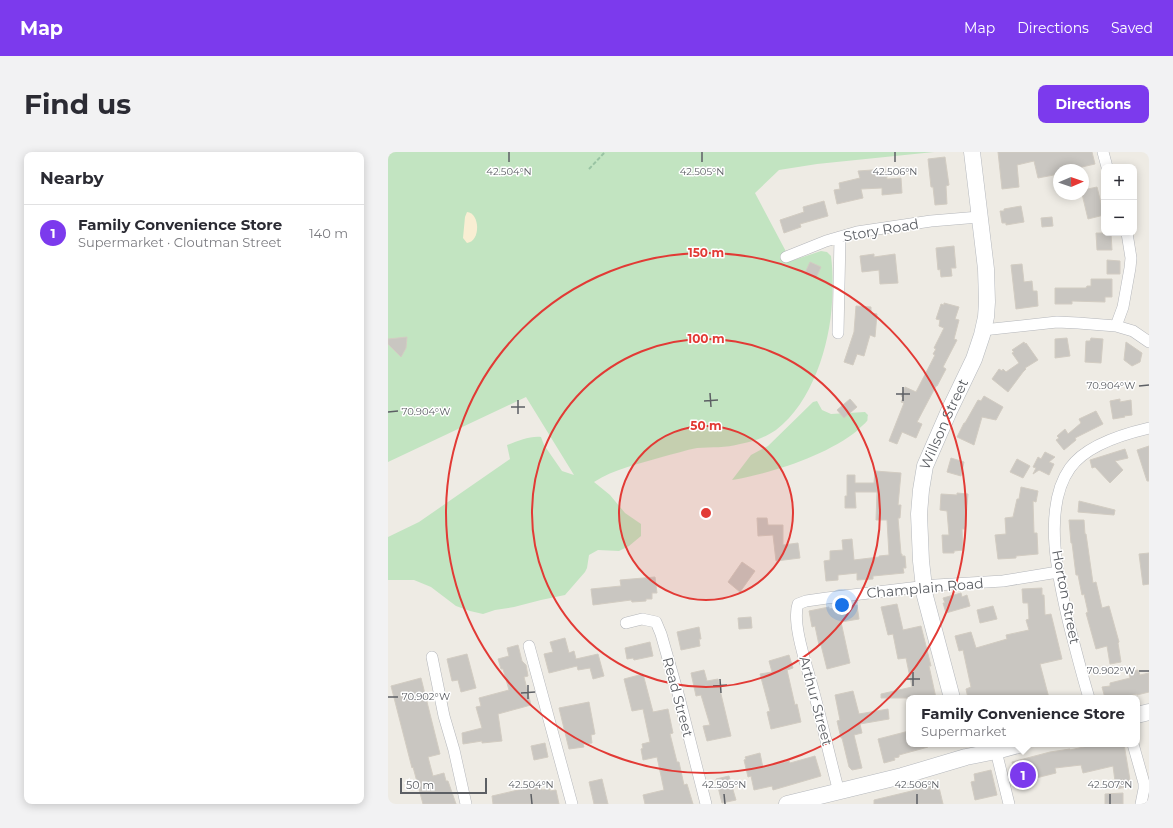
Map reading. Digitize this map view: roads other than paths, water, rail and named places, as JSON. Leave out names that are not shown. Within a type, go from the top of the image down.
[{"type":"street","name":"Willson Street","points":[[951,695],[925,596],[921,561],[919,514],[925,466],[974,359],[986,317],[987,286],[984,249],[972,152]]},
{"type":"street","points":[[1103,152],[1106,164]]},
{"type":"street","name":"Story Road","points":[[786,257],[826,241],[857,232],[930,221],[979,217]]},
{"type":"street","points":[[1116,326],[1123,307],[1130,268],[1131,258],[1127,236]]},
{"type":"street","points":[[838,333],[840,237]]},
{"type":"street","points":[[983,330],[1057,322],[1116,326],[1133,331],[1149,342]]},
{"type":"street","name":"Horton Street","points":[[1088,695],[1071,633],[1058,572],[1055,526],[1056,504],[1061,483],[1070,468],[1081,456],[1118,437],[1149,428]]},
{"type":"street","name":"Champlain Road","points":[[796,609],[798,604],[806,601],[936,585],[1003,581],[1058,572]]},
{"type":"street","name":"Arthur Street","points":[[796,609],[796,620],[804,655],[839,792]]},
{"type":"street","name":"Read Street","points":[[626,623],[642,619],[656,622],[661,634],[679,697],[706,804]]},
{"type":"street","points":[[530,646],[572,804]]},
{"type":"street","points":[[432,657],[444,716],[454,750],[466,804]]},
{"type":"street","points":[[787,804],[902,776],[965,751],[996,751],[1011,747]]},
{"type":"street","points":[[1134,747],[1144,783],[1141,804]]},
{"type":"street","points":[[996,751],[1009,804]]},
{"type":"place","name":"Family Convenience Store","points":[[1023,775]]}]
